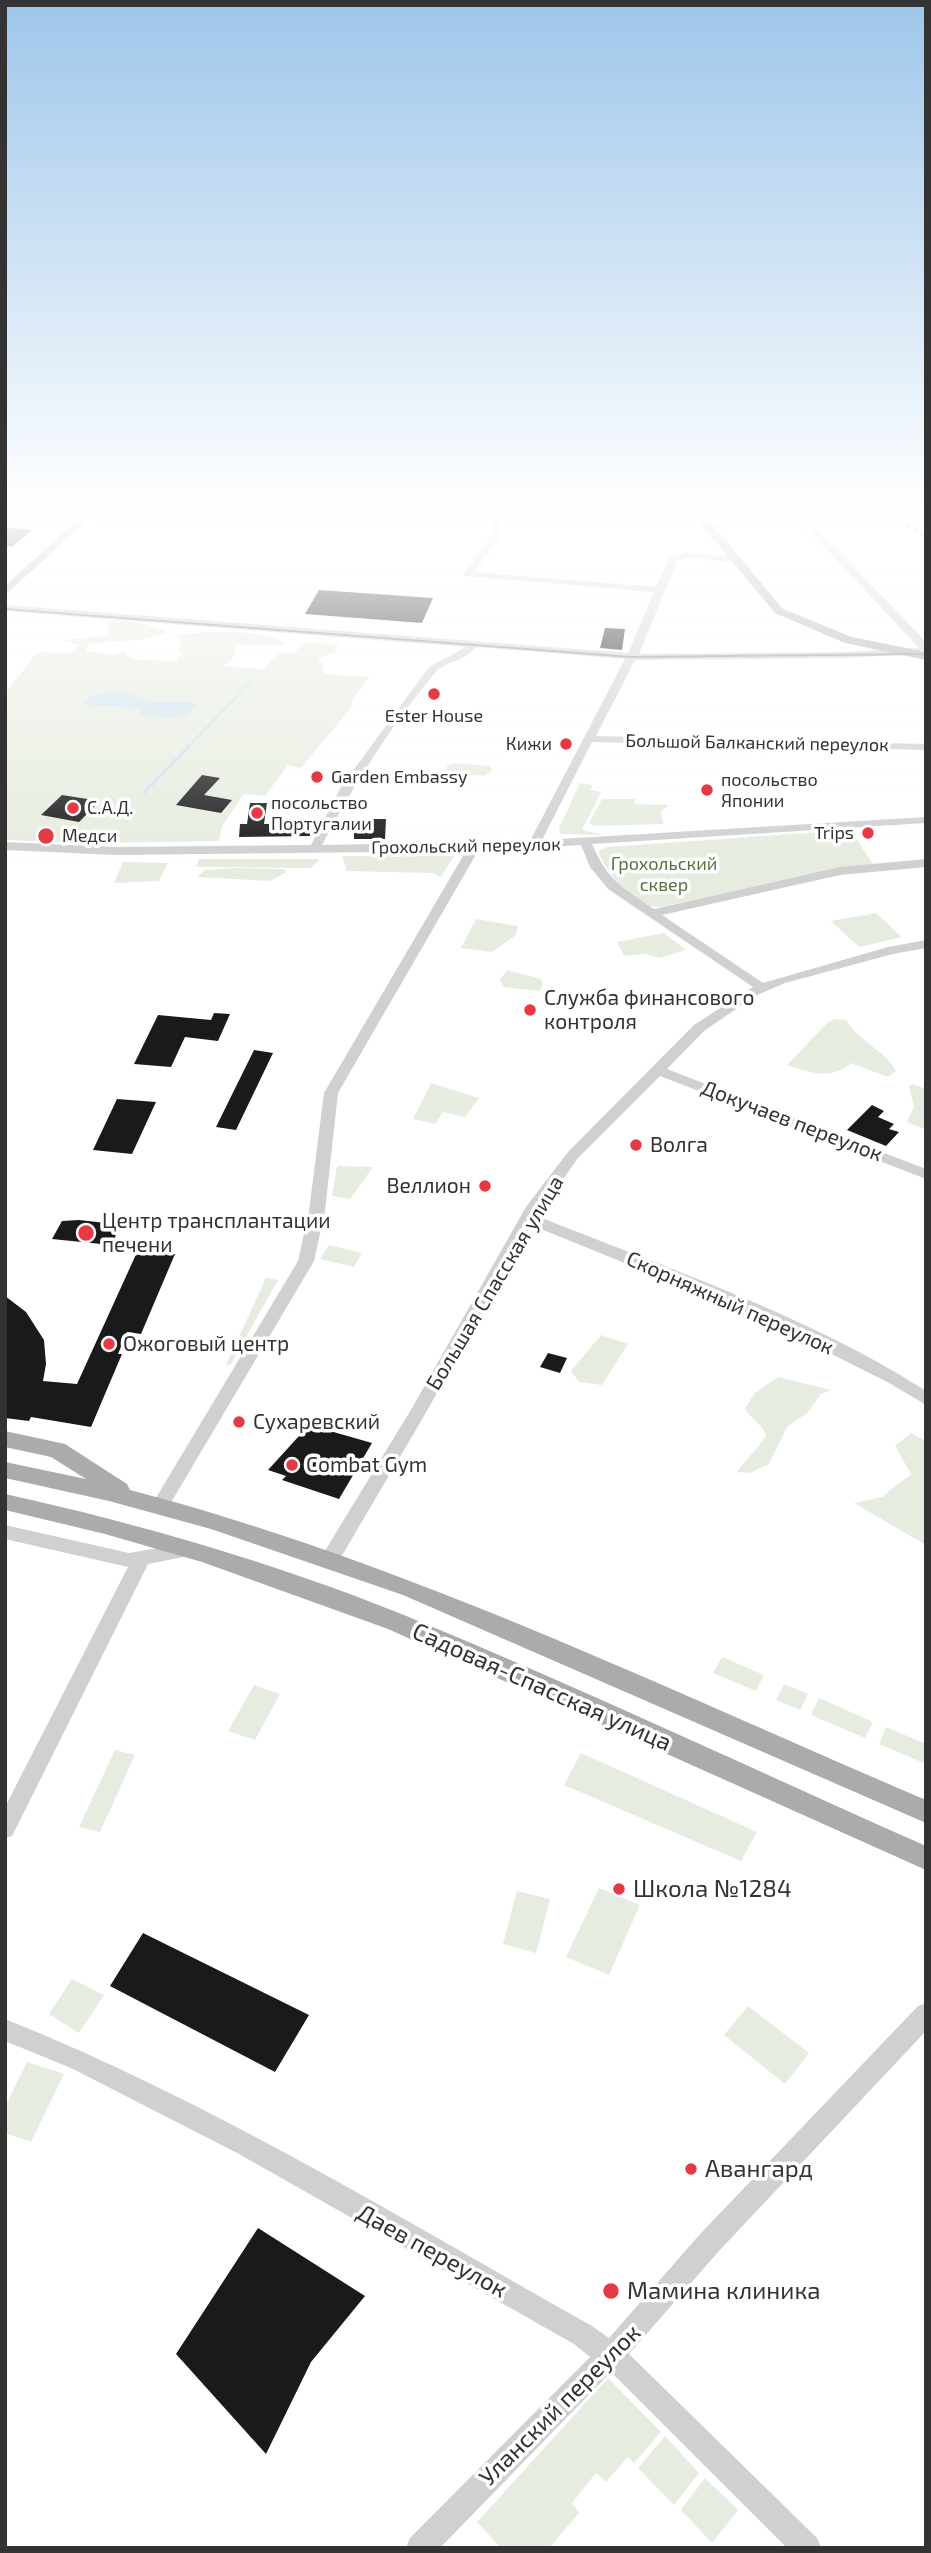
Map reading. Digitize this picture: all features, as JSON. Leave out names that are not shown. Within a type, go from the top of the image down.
[{"type":"main road","points":[[811,624],[849,640],[874,646],[908,652],[925,651]]},
{"type":"main road","points":[[874,646],[925,651]]},
{"type":"main road","points":[[5,1439],[57,1450],[131,1498]]},
{"type":"main road","points":[[5,1470],[131,1498]]},
{"type":"main road","name":"Садовая-Спасская улица","points":[[131,1498],[250,1531],[423,1594],[926,1812]]},
{"type":"main road","name":"Садовая-Спасская улица","points":[[5,1503],[198,1551],[396,1622],[926,1858]]},
{"type":"street","points":[[214,624],[631,656],[908,652]]},
{"type":"street","points":[[534,845],[645,624]]},
{"type":"street","points":[[900,624],[925,651]]},
{"type":"street","points":[[315,848],[347,787],[433,668],[440,662],[461,657],[472,644]]},
{"type":"street","name":"Большой Балканский переулок","points":[[589,739],[926,747]]},
{"type":"street","name":"Грохольский переулок","points":[[5,846],[92,850],[474,847],[586,843],[926,820]]},
{"type":"street","points":[[586,843],[603,877],[761,987]]},
{"type":"street","points":[[160,1506],[306,1262],[317,1211],[331,1093],[474,847]]},
{"type":"street","points":[[653,913],[840,871],[926,863]]},
{"type":"street","name":"Большая Спасская улица","points":[[330,1559],[555,1177],[657,1070],[699,1028],[761,987],[861,958],[926,944]]},
{"type":"street","name":"Докучаев переулок","points":[[657,1070],[926,1174]]},
{"type":"street","name":"Скорняжный переулок","points":[[528,1219],[766,1314],[895,1379],[926,1399]]},
{"type":"street","points":[[5,1532],[120,1559],[141,1560],[169,1551],[198,1551]]},
{"type":"street","points":[[5,1829],[141,1560]]},
{"type":"street","name":"Уланский переулок","points":[[420,2548],[611,2354],[766,2181],[926,2014]]},
{"type":"street","name":"Даев переулок","points":[[5,2030],[79,2060],[262,2154],[583,2335],[611,2354],[807,2548]]},
{"type":"green space","points":[[107,624],[146,624],[167,632],[145,639],[95,643],[88,645],[86,651],[114,655],[124,651],[132,659],[179,662],[176,659],[183,654],[178,649],[182,642],[176,637],[179,635],[248,633],[284,642],[283,645],[236,645],[233,658],[223,666],[263,669],[278,654],[294,653],[305,642],[338,645],[335,652],[318,658],[324,668],[323,674],[370,677],[351,701],[353,705],[301,768],[288,765],[265,796],[244,794],[222,826],[219,841],[99,843],[5,840],[5,694],[34,656],[42,652],[71,654],[79,645],[63,640],[105,636],[109,631]]},
{"type":"green space","points":[[453,763],[489,766],[493,770],[485,776],[446,772],[447,766]]},
{"type":"green space","points":[[580,783],[592,785],[591,790],[601,792],[582,830],[604,835],[560,834],[559,828]]},
{"type":"green space","points":[[602,799],[635,799],[635,804],[669,805],[661,811],[663,824],[594,826],[589,823]]},
{"type":"green space","name":"Грохольский сквер","points":[[850,830],[874,865],[814,873],[661,907],[642,902],[624,889],[599,853],[599,850],[607,847]]},
{"type":"green space","points":[[342,856],[454,856],[441,877],[433,873],[347,871]]},
{"type":"green space","points":[[199,859],[320,859],[311,868],[196,867]]},
{"type":"green space","points":[[123,862],[168,863],[159,881],[114,883]]},
{"type":"green space","points":[[283,869],[287,872],[270,881],[198,877],[204,870]]},
{"type":"green space","points":[[876,913],[902,937],[859,947],[831,921]]},
{"type":"green space","points":[[476,919],[518,926],[516,935],[492,952],[461,948]]},
{"type":"green space","points":[[664,933],[686,950],[659,958],[645,954],[624,956],[617,942]]},
{"type":"green space","points":[[507,970],[541,979],[543,984],[539,991],[503,987],[500,980]]},
{"type":"green space","points":[[835,1019],[846,1020],[896,1071],[888,1077],[851,1063],[836,1072],[828,1073],[787,1065],[828,1022]]},
{"type":"green space","points":[[431,1083],[479,1098],[465,1117],[443,1112],[435,1124],[413,1119]]},
{"type":"green space","points":[[913,1084],[926,1089],[926,1130],[907,1122],[914,1107],[909,1086]]},
{"type":"green space","points":[[337,1166],[373,1167],[350,1199],[332,1196]]},
{"type":"green space","points":[[329,1245],[362,1253],[354,1267],[320,1259]]},
{"type":"green space","points":[[266,1278],[278,1280],[231,1364],[226,1365]]},
{"type":"green space","points":[[601,1335],[628,1344],[602,1385],[579,1382],[571,1371]]},
{"type":"green space","points":[[778,1377],[831,1390],[821,1394],[808,1412],[787,1427],[769,1464],[750,1473],[737,1472],[766,1435],[745,1408],[755,1393]]},
{"type":"green space","points":[[911,1433],[926,1441],[926,1545],[854,1503],[882,1497],[911,1474],[895,1446]]},
{"type":"green space","points":[[722,1657],[764,1675],[756,1691],[713,1673]]},
{"type":"green space","points":[[784,1684],[808,1694],[800,1710],[776,1700]]},
{"type":"green space","points":[[254,1685],[280,1694],[255,1740],[228,1731]]},
{"type":"green space","points":[[819,1698],[873,1722],[865,1738],[811,1715]]},
{"type":"green space","points":[[886,1727],[926,1744],[926,1764],[879,1744]]},
{"type":"green space","points":[[115,1750],[135,1755],[100,1832],[79,1827]]},
{"type":"green space","points":[[581,1753],[757,1832],[741,1861],[564,1785]]},
{"type":"green space","points":[[599,1888],[640,1905],[609,1975],[566,1957]]},
{"type":"green space","points":[[517,1891],[550,1899],[536,1953],[503,1944]]},
{"type":"green space","points":[[72,1979],[104,1995],[79,2033],[49,2014]]},
{"type":"green space","points":[[748,2006],[809,2053],[785,2084],[724,2035]]},
{"type":"green space","points":[[27,2062],[64,2074],[31,2142],[5,2133],[5,2107]]},
{"type":"green space","points":[[608,2378],[661,2432],[634,2463],[628,2457],[606,2482],[596,2473],[572,2503],[579,2513],[549,2548],[501,2548],[477,2522]]},
{"type":"green space","points":[[665,2436],[699,2473],[674,2505],[638,2468]]},
{"type":"green space","points":[[705,2478],[738,2510],[712,2543],[681,2510]]},
{"type":"water","points":[[128,693],[147,701],[194,702],[197,706],[185,715],[164,718],[141,715],[140,710],[135,709],[83,704],[92,695]]},
{"type":"building","points":[[605,628],[625,629],[622,650],[600,648]]},
{"type":"building","points":[[202,775],[220,778],[204,795],[232,800],[221,813],[176,805]]},
{"type":"building","points":[[62,795],[100,801],[79,822],[41,815]]},
{"type":"building","name":"посольство Португалии","points":[[250,803],[267,803],[264,824],[311,823],[310,836],[239,837],[240,824],[247,824]]},
{"type":"building","points":[[354,819],[386,819],[385,839],[354,839]]},
{"type":"building","points":[[214,1013],[230,1014],[218,1041],[185,1037],[171,1067],[134,1064],[158,1015],[211,1020]]},
{"type":"building","points":[[254,1050],[273,1053],[236,1130],[216,1127]]},
{"type":"building","points":[[117,1099],[156,1102],[132,1154],[93,1150]]},
{"type":"building","points":[[872,1105],[884,1111],[878,1117],[894,1124],[889,1129],[899,1132],[886,1146],[847,1130]]},
{"type":"building","name":"Центр трансплантации печени","points":[[79,1220],[120,1227],[111,1245],[52,1239],[62,1221]]},
{"type":"building","points":[[138,1250],[175,1254],[141,1334],[127,1332],[118,1354],[122,1354],[91,1427],[31,1417],[29,1421],[5,1418],[5,1296],[26,1312],[44,1340],[46,1364],[43,1381],[77,1384]]},
{"type":"building","points":[[548,1353],[567,1358],[560,1373],[540,1367]]},
{"type":"building","points":[[309,1425],[372,1443],[339,1499],[282,1480],[286,1476],[268,1470]]},
{"type":"building","points":[[143,1933],[309,2015],[275,2072],[110,1986]]},
{"type":"building","points":[[258,2228],[365,2296],[311,2362],[266,2454],[176,2354]]},
{"type":"waterway","points":[[187,748],[250,683]]},
{"type":"waterway","points":[[145,792],[189,746]]},
{"type":"tram line","points":[[202,624],[631,657],[926,654]]},
{"type":"place","name":"Ester House","points":[[434,694]]},
{"type":"place","name":"Кижи","points":[[566,744]]},
{"type":"place","name":"Garden Embassy","points":[[317,777]]},
{"type":"place","name":"посольство Японии","points":[[707,790]]},
{"type":"place","name":"С.А.Д.","points":[[73,808]]},
{"type":"place","name":"посольство Португалии","points":[[257,813]]},
{"type":"place","name":"Trips","points":[[868,833]]},
{"type":"place","name":"Медси","points":[[46,836]]},
{"type":"place","name":"Служба финансового контроля","points":[[530,1010]]},
{"type":"place","name":"Волга","points":[[636,1145]]},
{"type":"place","name":"Веллион","points":[[485,1186]]},
{"type":"place","name":"Центр трансплантации печени","points":[[86,1233]]},
{"type":"place","name":"Ожоговый центр","points":[[109,1344]]},
{"type":"place","name":"Сухаревский","points":[[239,1422]]},
{"type":"place","name":"Combat Gym","points":[[292,1465]]},
{"type":"place","name":"Школа №1284","points":[[619,1889]]},
{"type":"place","name":"Авангард","points":[[691,2169]]},
{"type":"place","name":"Мамина клиника","points":[[611,2291]]}]
